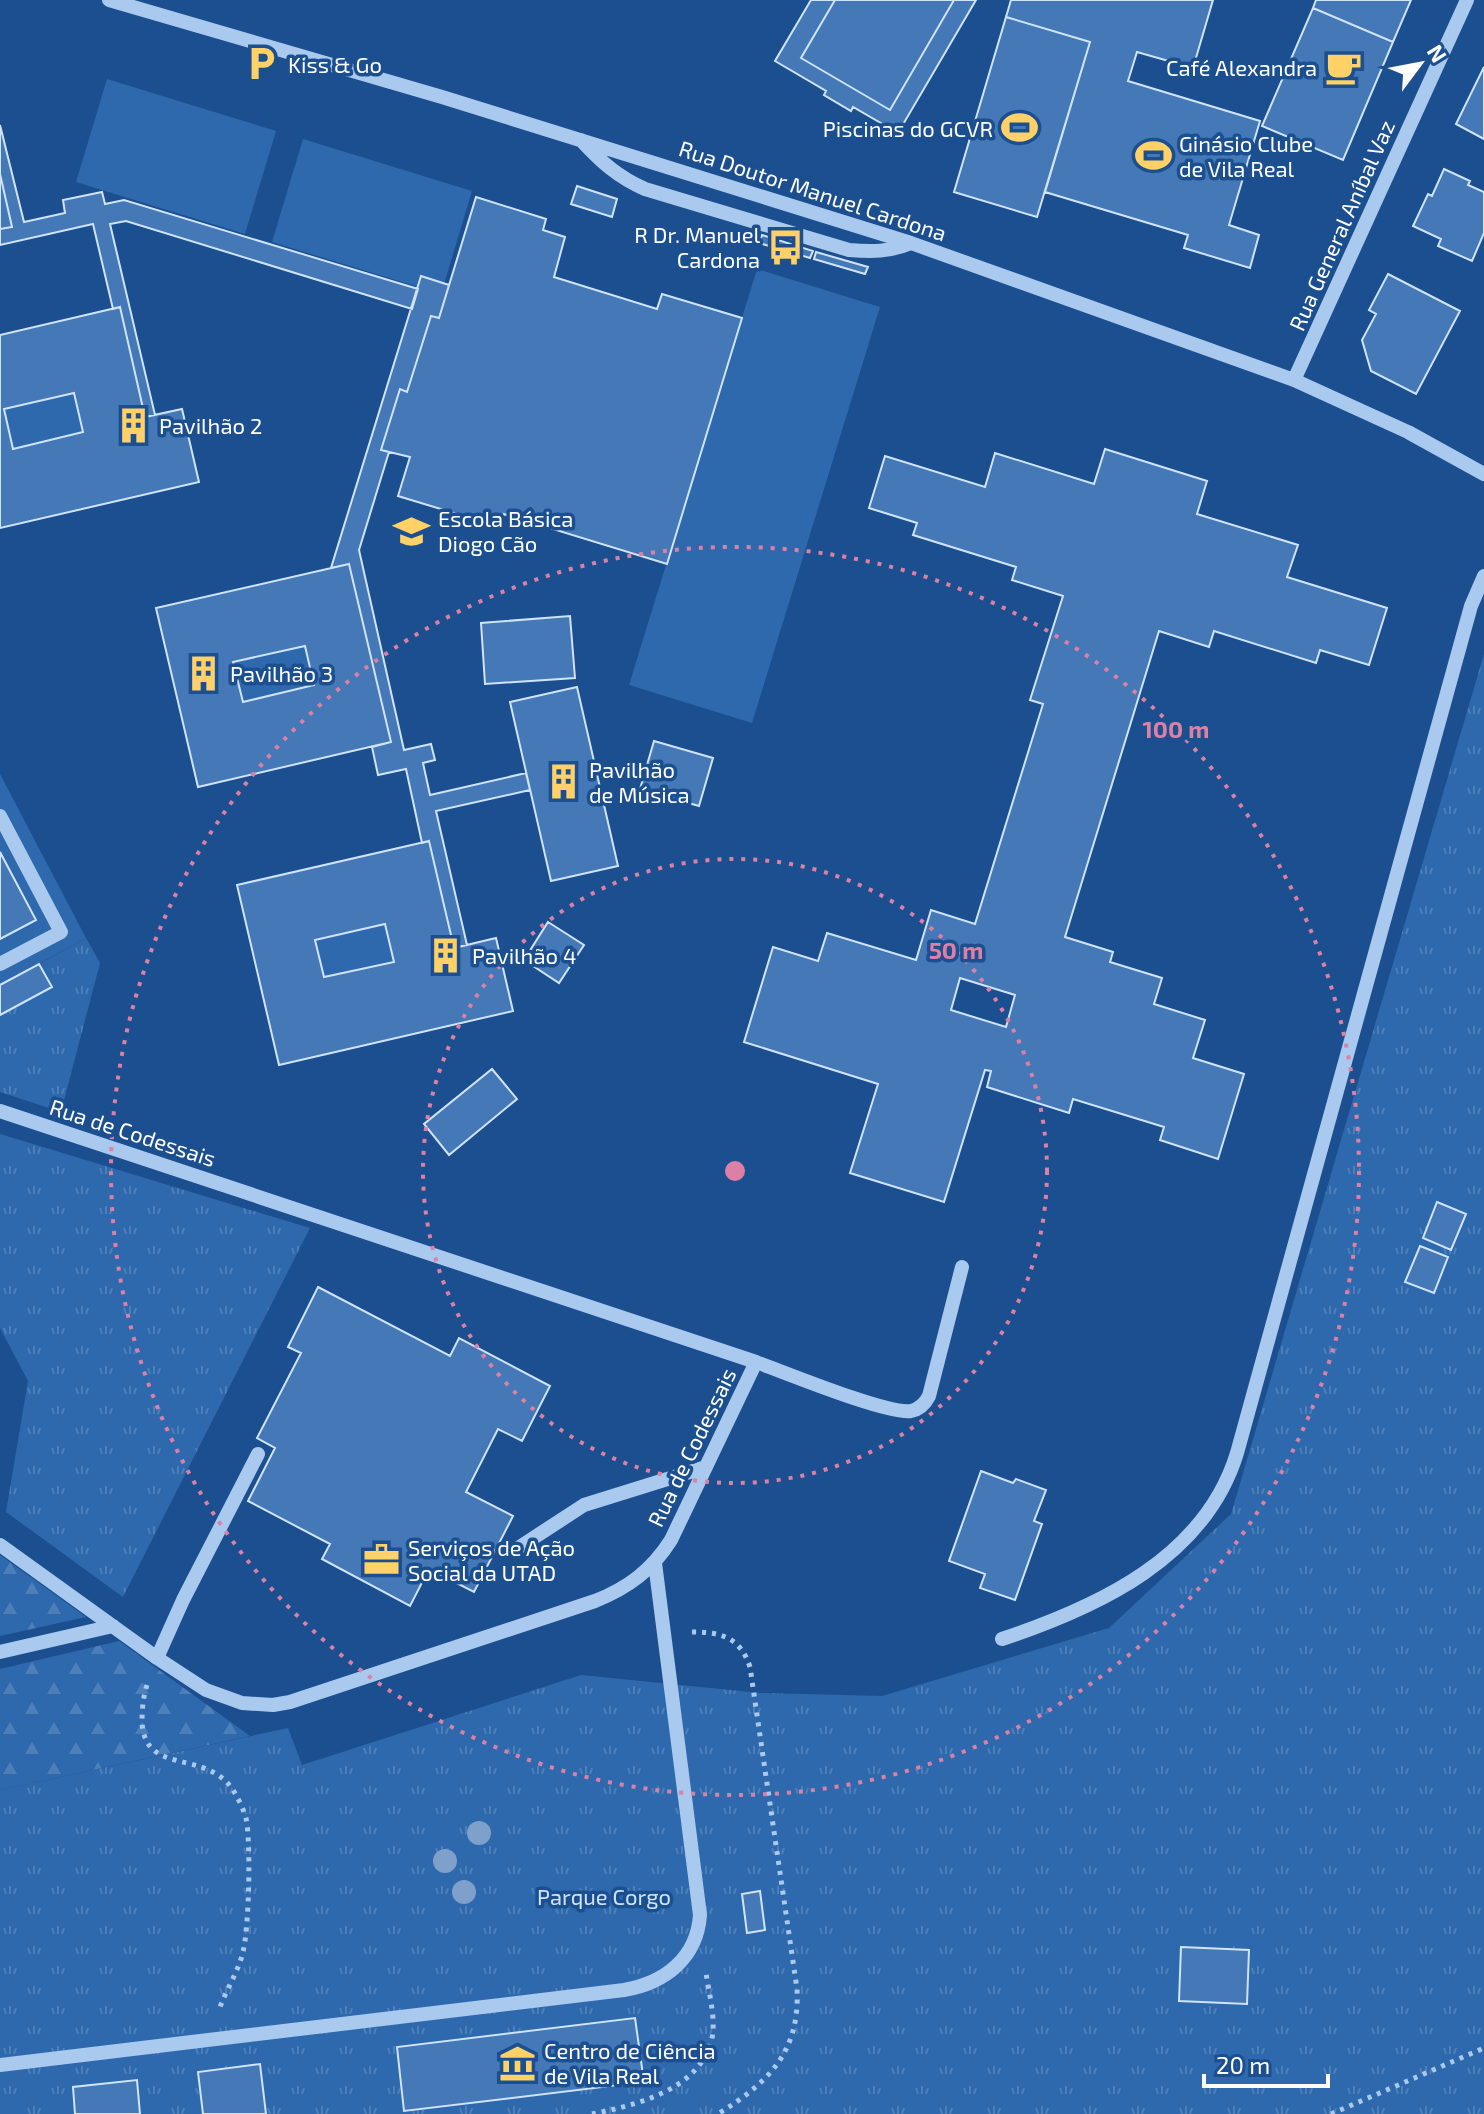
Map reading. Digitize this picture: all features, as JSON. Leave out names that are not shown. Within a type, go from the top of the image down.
[{"type":"street","name":"Rua Doutor Manuel Cardona","points":[[109,0],[442,97],[911,243],[1294,380],[1408,432],[1484,474]]},
{"type":"street","name":"Rua General Aníbal Vaz","points":[[1294,380],[1467,0]]},
{"type":"street","points":[[581,140],[602,164],[619,177],[645,189],[849,250],[894,250],[911,243]]},
{"type":"street","points":[[1002,1639],[1066,1617],[1125,1586],[1187,1536],[1208,1514],[1226,1483],[1471,606],[1484,576]]},
{"type":"street","points":[[0,816],[61,932],[0,964]]},
{"type":"street","name":"Rua de Codessais","points":[[0,1111],[756,1362],[671,1540],[655,1563],[624,1588],[595,1601],[290,1702],[256,1706],[225,1699],[157,1658],[0,1545]]},
{"type":"street","points":[[756,1362],[885,1408],[916,1409],[929,1396],[962,1267]]},
{"type":"street","points":[[157,1658],[183,1600],[258,1454]]},
{"type":"street","points":[[515,1550],[584,1505],[706,1467]]},
{"type":"street","points":[[0,2065],[624,1990],[649,1983],[679,1965],[695,1940],[700,1915],[655,1563]]},
{"type":"street","points":[[0,1652],[113,1626]]},
{"type":"path","points":[[664,1633],[722,1634],[735,1641],[747,1658],[755,1692],[797,1989],[796,2022],[786,2052],[764,2079],[718,2114]]},
{"type":"path","points":[[157,1658],[143,1702],[143,1728],[148,1745],[155,1754],[208,1768],[222,1777],[232,1788],[246,1818],[244,1948],[219,2010],[217,2039]]},
{"type":"path","points":[[592,2114],[650,2100],[673,2087],[701,2061],[713,2033],[705,1964]]},
{"type":"path","points":[[1331,2114],[1484,2048]]},
{"type":"green space","points":[[107,79],[276,131],[245,234],[76,182]]},
{"type":"green space","points":[[303,139],[472,191],[441,294],[272,242]]},
{"type":"green space","points":[[757,269],[880,307],[752,723],[629,685]]},
{"type":"green space","points":[[74,393],[83,432],[13,449],[4,409]]},
{"type":"green space","points":[[305,646],[314,685],[243,702],[233,662]]},
{"type":"green space","name":"Parque Corgo","points":[[1484,654],[1484,2114],[0,2114],[0,1790],[288,1728],[302,1765],[581,1675],[760,1693],[882,1696],[1109,1628],[1231,1514]]},
{"type":"green space","points":[[0,774],[86,938],[0,985]]},
{"type":"green space","points":[[385,924],[394,962],[324,977],[315,940]]},
{"type":"green space","points":[[86,938],[100,963],[61,1112],[0,1092],[0,1015],[51,988],[39,964]]},
{"type":"green space","points":[[0,1134],[310,1228],[123,1597],[6,1512],[28,1381],[0,1328]]},
{"type":"green space","points":[[0,1555],[86,1617],[0,1636]]},
{"type":"green space","points":[[119,1641],[250,1736],[0,1790],[0,1669]]},
{"type":"building","points":[[811,0],[835,0],[801,58],[890,110],[954,0],[976,0],[898,133],[853,107],[851,111],[824,95],[826,91],[775,61]]},
{"type":"building","points":[[835,0],[954,0],[890,110],[801,58]]},
{"type":"building","name":"Ginásio Clube de Vila Real","points":[[1011,0],[1213,0],[1193,68],[1137,52],[1128,81],[1260,121],[1229,225],[1259,235],[1250,268],[1184,248],[1188,235],[1045,192],[1090,42],[1006,17]]},
{"type":"building","points":[[1316,0],[1411,0],[1393,42],[1313,8]]},
{"type":"building","points":[[1313,8],[1393,42],[1343,160],[1262,126]]},
{"type":"building","name":"Piscinas do GCVR","points":[[1006,17],[1090,42],[1037,217],[954,192]]},
{"type":"building","points":[[1484,67],[1484,139],[1456,124]]},
{"type":"building","points":[[0,125],[24,222],[65,213],[63,200],[102,192],[105,204],[124,200],[418,289],[412,309],[126,221],[110,224],[155,415],[145,417],[120,307],[113,309],[93,224],[0,245],[0,229],[12,227],[0,174]]},
{"type":"building","points":[[1444,169],[1470,181],[1468,185],[1484,192],[1484,233],[1472,261],[1438,246],[1441,239],[1413,226]]},
{"type":"building","points":[[0,174],[12,227],[0,229]]},
{"type":"building","points":[[577,186],[617,199],[612,217],[571,204]]},
{"type":"building","points":[[476,197],[546,219],[543,230],[565,237],[554,277],[657,309],[662,294],[742,318],[667,564],[504,514],[500,527],[398,496],[410,457],[381,450],[400,389],[407,392],[431,316],[439,318]]},
{"type":"building","points":[[762,235],[813,251],[810,258],[759,243]]},
{"type":"building","points":[[816,252],[868,267],[865,274],[814,259]]},
{"type":"building","points":[[1388,274],[1460,311],[1416,394],[1371,371],[1362,340],[1376,314],[1369,310]]},
{"type":"building","points":[[421,276],[449,285],[439,318],[431,316],[407,392],[400,389],[381,450],[389,452],[359,550],[404,750],[431,744],[435,760],[423,763],[430,795],[526,773],[530,790],[436,811],[467,945],[454,948],[429,841],[422,843],[406,769],[378,775],[372,747],[391,742],[349,564],[331,568]]},
{"type":"building","name":"Pavilhão 2","points":[[120,307],[145,417],[182,409],[199,482],[0,528],[0,335]],"holes":[[[74,393],[83,432],[13,449],[4,409]]]},
{"type":"building","points":[[1105,449],[1207,481],[1197,514],[1298,545],[1287,577],[1387,608],[1369,665],[1320,650],[1316,663],[1214,631],[1209,647],[1159,631],[1065,937],[1113,952],[1110,962],[1162,978],[1154,1004],[1205,1020],[1193,1058],[1244,1074],[1218,1159],[1160,1140],[1164,1127],[1073,1099],[1069,1113],[987,1087],[991,1071],[985,1070],[944,1202],[850,1173],[878,1084],[744,1042],[773,947],[818,961],[827,933],[916,960],[931,910],[975,924],[1043,704],[1030,700],[1063,596],[1012,580],[1016,567],[913,535],[917,523],[869,508],[885,456],[985,487],[995,453],[1094,484]],"holes":[[[960,978],[1015,995],[1006,1027],[951,1010]]]},
{"type":"building","name":"Pavilhão 3","points":[[349,564],[391,742],[198,787],[156,608]],"holes":[[[305,646],[314,685],[243,702],[233,662]]]},
{"type":"building","points":[[570,616],[575,678],[485,684],[481,623]]},
{"type":"building","name":"Pavilhão de Música","points":[[577,687],[618,866],[551,881],[510,702]]},
{"type":"building","points":[[654,741],[713,758],[699,806],[640,789]]},
{"type":"building","name":"Pavilhão 4","points":[[429,841],[454,948],[496,938],[513,1011],[279,1065],[237,885]],"holes":[[[385,924],[394,962],[324,977],[315,940]]]},
{"type":"building","points":[[0,852],[36,920],[0,939]]},
{"type":"building","points":[[548,922],[584,945],[559,983],[524,960]]},
{"type":"building","points":[[39,964],[52,987],[0,1015],[0,985]]},
{"type":"building","points":[[492,1069],[517,1099],[449,1155],[424,1124]]},
{"type":"building","points":[[1437,1202],[1466,1214],[1451,1250],[1423,1238]]},
{"type":"building","points":[[1420,1246],[1448,1257],[1434,1293],[1405,1282]]},
{"type":"building","points":[[318,1287],[450,1356],[459,1338],[550,1386],[522,1441],[498,1429],[466,1492],[513,1516],[474,1592],[429,1569],[410,1606],[322,1559],[330,1544],[248,1501],[275,1448],[257,1438],[301,1353],[288,1347]]},
{"type":"building","points":[[981,1471],[1013,1483],[1016,1479],[1046,1490],[1034,1521],[1042,1524],[1015,1600],[980,1588],[985,1574],[949,1561]]},
{"type":"building","points":[[760,1891],[765,1930],[747,1933],[742,1894]]},
{"type":"building","points":[[1181,1947],[1249,1950],[1247,2004],[1179,2001]]},
{"type":"building","points":[[635,2018],[644,2082],[404,2111],[397,2047]]},
{"type":"building","points":[[260,2064],[266,2114],[203,2114],[198,2072]]},
{"type":"building","points":[[137,2080],[140,2114],[75,2114],[73,2087]]},
{"type":"place","name":"Kiss & Go","points":[[262,64]]},
{"type":"place","name":"Café Alexandra","points":[[1343,67]]},
{"type":"place","name":"Piscinas do GCVR","points":[[1019,128]]},
{"type":"place","name":"Ginásio Clube de Vila Real","points":[[1153,156]]},
{"type":"place","name":"R Dr. Manuel Cardona","points":[[786,247]]},
{"type":"place","name":"Pavilhão 2","points":[[133,425]]},
{"type":"place","name":"Escola Básica Diogo Cão","points":[[412,531]]},
{"type":"place","name":"Pavilhão 3","points":[[204,673]]},
{"type":"place","name":"Pavilhão de Música","points":[[563,782]]},
{"type":"place","name":"Pavilhão 4","points":[[446,955]]},
{"type":"place","name":"Serviços de Ação Social da UTAD","points":[[382,1560]]},
{"type":"place","name":"Centro de Ciência de Vila Real","points":[[518,2063]]}]
